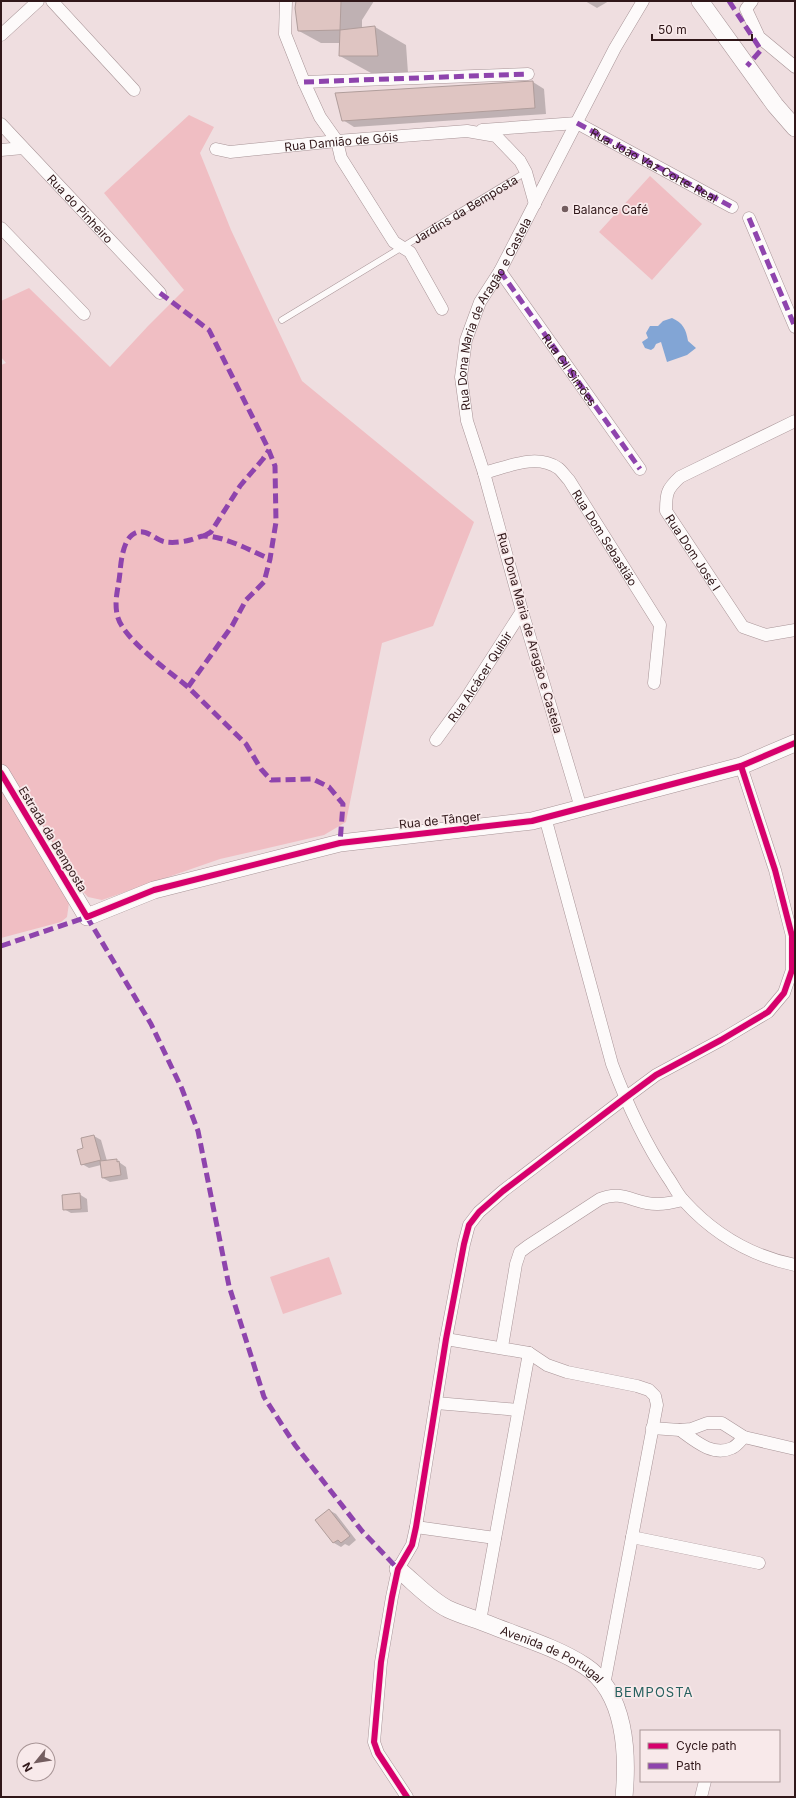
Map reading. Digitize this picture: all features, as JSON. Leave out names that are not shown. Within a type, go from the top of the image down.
[{"type":"street","points":[[1,35],[38,1]]},
{"type":"street","points":[[52,1],[134,90]]},
{"type":"street","name":"Jardins da Bemposta","points":[[286,1],[285,34],[320,117],[337,141],[341,158],[394,242],[410,252],[442,309]]},
{"type":"street","name":"Rua Dona Maria de Aragão e Castela","points":[[581,808],[522,611],[484,473],[467,421],[461,377],[466,340],[480,302],[500,271],[520,228],[535,204],[615,48],[643,1]]},
{"type":"street","points":[[700,1],[776,105],[795,128]]},
{"type":"street","points":[[752,1],[746,9],[759,37],[795,67]]},
{"type":"street","points":[[304,82],[528,74]]},
{"type":"street","name":"Rua Damião de Góis","points":[[216,149],[230,152],[337,141],[577,123]]},
{"type":"street","name":"Rua João Vaz Corte-Real","points":[[577,123],[732,207]]},
{"type":"street","name":"Rua do Pinheiro","points":[[1,124],[160,292]]},
{"type":"street","name":"Rua Damião de Góis","points":[[467,131],[496,136],[520,161],[526,172],[535,204]]},
{"type":"street","points":[[1,150],[23,148]]},
{"type":"street","points":[[749,218],[795,327]]},
{"type":"street","points":[[1,228],[84,314]]},
{"type":"street","name":"Rua Gil Simões","points":[[500,271],[640,469]]},
{"type":"street","name":"Rua Dom José I","points":[[795,421],[680,477],[669,487],[666,496],[666,511],[743,627],[766,636],[795,630]]},
{"type":"street","name":"Rua Dom Sebastião","points":[[484,473],[532,461],[545,462],[558,468],[569,480],[660,625],[654,683]]},
{"type":"street","name":"Rua Alcácer Quibir","points":[[436,740],[465,700],[522,611]]},
{"type":"street","name":"Rua de Tânger","points":[[87,917],[154,890],[340,843],[532,821],[742,766],[795,743]]},
{"type":"street","points":[[406,1797],[378,1753],[374,1742],[381,1662],[398,1569],[412,1545],[416,1527],[446,1339],[464,1244],[470,1225],[479,1212],[503,1191],[624,1098],[656,1075],[721,1040],[768,1012],[784,993],[792,970],[792,936],[775,870],[742,766]]},
{"type":"street","name":"Estrada da Bemposta","points":[[1,773],[87,917]]},
{"type":"street","points":[[545,817],[612,1064],[624,1098],[642,1135],[683,1200],[709,1225],[740,1247],[772,1261],[795,1265]]},
{"type":"street","points":[[502,1347],[516,1264],[520,1252],[600,1199],[609,1195],[617,1195],[657,1204],[683,1200]]},
{"type":"street","points":[[446,1339],[502,1347],[529,1353],[547,1365],[567,1372],[637,1386],[649,1390],[655,1396],[657,1405],[604,1685]]},
{"type":"street","points":[[480,1621],[529,1353]]},
{"type":"street","points":[[436,1403],[518,1410]]},
{"type":"street","points":[[652,1428],[680,1430],[691,1429],[707,1422],[722,1423],[734,1429],[744,1437],[795,1448]]},
{"type":"street","points":[[680,1430],[705,1448],[719,1450],[732,1448],[744,1437]]},
{"type":"street","points":[[416,1527],[495,1538]]},
{"type":"street","points":[[632,1538],[759,1563]]},
{"type":"street","name":"Avenida de Portugal","points":[[398,1569],[447,1609],[565,1654],[587,1667],[604,1685],[616,1708],[624,1735],[627,1764],[624,1797]]},
{"type":"street","points":[[701,1797],[706,1782]]},
{"type":"lane","name":"Jardins da Bemposta","points":[[282,320],[526,172]]},
{"type":"shaded area","points":[[189,115],[214,127],[200,153],[231,230],[302,381],[474,522],[433,626],[382,643],[346,822],[324,835],[220,859],[102,900],[88,897],[75,883],[1,762],[1,365],[6,363],[1,357],[1,301],[29,288],[110,367],[184,290],[104,193]]},
{"type":"shaded area","points":[[650,176],[702,224],[652,280],[599,232]]},
{"type":"shaded area","points":[[1,790],[49,866],[69,903],[67,917],[61,922],[1,938]]},
{"type":"shaded area","points":[[329,1257],[342,1294],[283,1314],[270,1277]]},
{"type":"water","points":[[672,318],[681,324],[685,330],[688,341],[696,348],[687,355],[667,362],[661,342],[656,344],[651,350],[645,348],[642,342],[648,338],[646,333],[650,326],[658,326],[663,321]]},
{"type":"building","points":[[296,1],[341,1],[340,30],[298,31],[295,8]]},
{"type":"building","points":[[375,26],[378,56],[339,56],[340,30]]},
{"type":"building","points":[[533,81],[535,108],[342,121],[335,93]]},
{"type":"building","points":[[94,1135],[101,1160],[81,1165],[77,1150],[83,1148],[81,1138]]},
{"type":"building","points":[[117,1159],[117,1162],[119,1161],[121,1175],[102,1178],[100,1161]]},
{"type":"building","points":[[80,1193],[81,1209],[63,1210],[62,1195]]},
{"type":"building","points":[[329,1509],[350,1536],[341,1543],[338,1540],[333,1543],[315,1520]]},
{"type":"marked path","points":[[729,1],[761,50],[747,66]]},
{"type":"marked path","points":[[304,82],[528,74]]},
{"type":"marked path","points":[[577,123],[732,207]]},
{"type":"marked path","points":[[749,218],[795,327]]},
{"type":"marked path","points":[[500,271],[640,469]]},
{"type":"marked path","points":[[160,293],[209,330],[267,446],[275,466],[276,522],[270,559],[264,582],[246,600],[232,626],[188,687],[246,744],[261,769],[271,780],[313,779],[329,787],[343,804],[340,843]]},
{"type":"marked path","points":[[204,536],[211,532],[240,486],[269,450]]},
{"type":"marked path","points":[[188,687],[147,654],[127,633],[120,623],[116,608],[116,598],[122,557],[126,542],[137,532],[150,534],[162,541],[169,542],[190,540],[202,536],[212,537],[238,544],[270,559]]},
{"type":"marked path","points":[[1,946],[87,917],[151,1024],[182,1089],[198,1131],[229,1286],[264,1397],[295,1445],[362,1531],[398,1569]]},
{"type":"cycle path","points":[[1,773],[87,917],[154,890],[340,843],[532,821],[741,766],[795,743]]},
{"type":"cycle path","points":[[407,1797],[378,1753],[374,1742],[381,1662],[398,1569],[412,1545],[416,1527],[446,1339],[469,1225],[479,1212],[503,1191],[656,1075],[721,1040],[768,1012],[784,993],[792,970],[792,936],[775,870],[741,766]]},
{"type":"place","name":"Balance Café","points":[[565,209]]},
{"type":"district","name":"BEMPOSTA","points":[[654,1692]]}]
